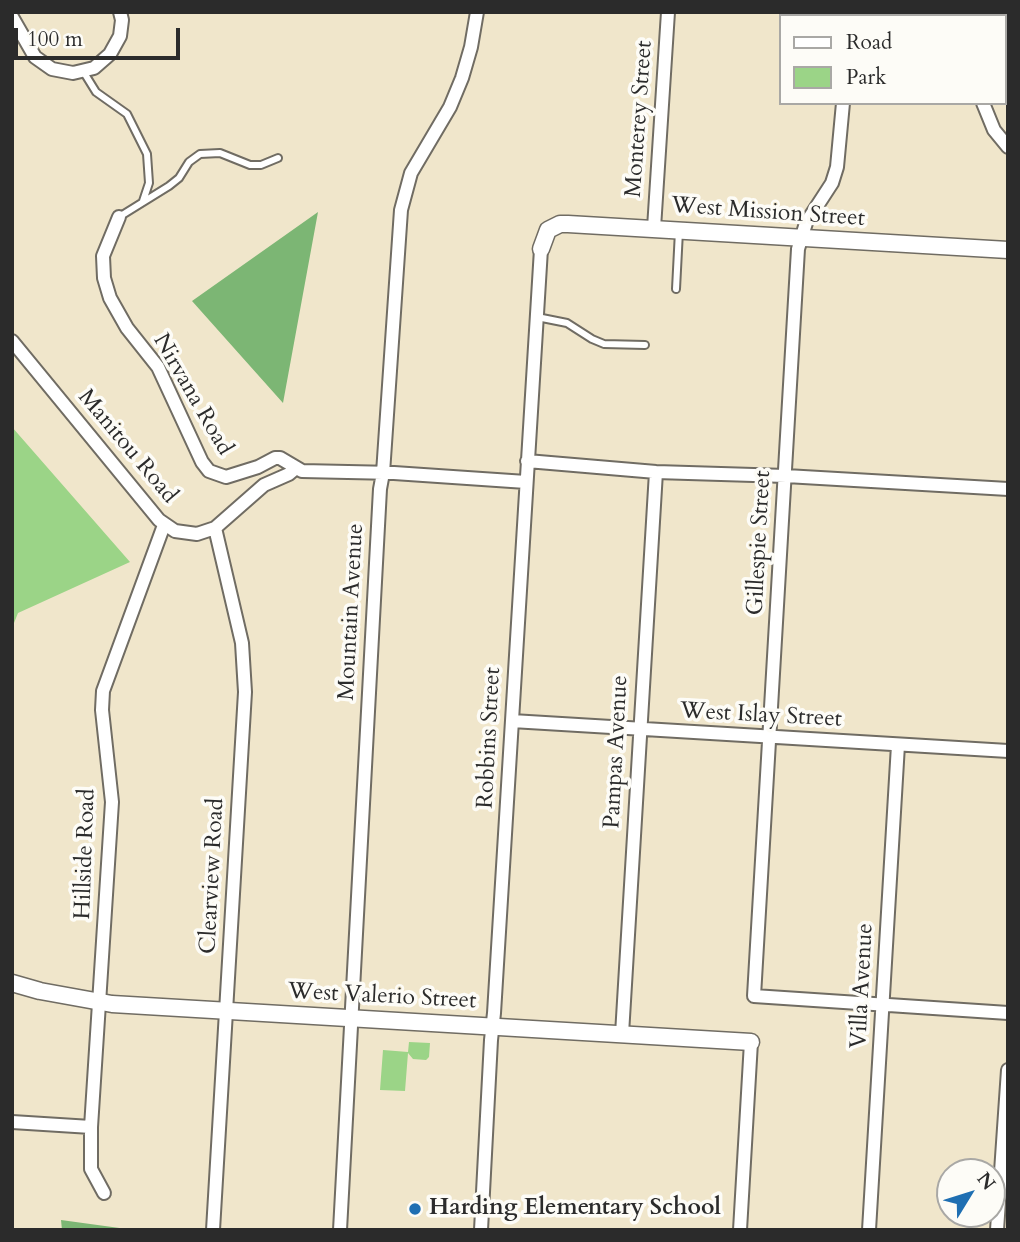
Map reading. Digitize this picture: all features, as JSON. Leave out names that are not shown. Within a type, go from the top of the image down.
[{"type":"street","points":[[12,17],[28,48],[43,64],[62,72],[83,71],[103,62],[116,46],[122,25],[120,12]]},
{"type":"street","name":"Mountain Avenue","points":[[340,1230],[379,503],[401,210],[404,191],[416,165],[450,107],[462,78],[477,12]]},
{"type":"street","name":"Monterey Street","points":[[654,228],[668,12]]},
{"type":"street","name":"Gillespie Street","points":[[843,105],[840,155],[832,183],[806,223],[799,249],[754,996],[883,1004]]},
{"type":"street","points":[[985,105],[994,130],[1008,148]]},
{"type":"street","name":"Nirvana Road","points":[[118,217],[103,256],[104,278],[110,298],[127,328],[158,368],[205,467],[226,477],[281,458],[296,468]]},
{"type":"street","name":"West Mission Street","points":[[541,249],[548,230],[560,224],[1008,250]]},
{"type":"street","name":"Robbins Street","points":[[481,1230],[541,249]]},
{"type":"street","name":"Manitou Road","points":[[12,341],[164,525],[190,534],[215,528]]},
{"type":"street","points":[[527,461],[656,472],[786,476],[1008,489]]},
{"type":"street","points":[[215,528],[264,485],[296,468],[302,471],[526,482]]},
{"type":"street","name":"Pampas Avenue","points":[[622,1034],[656,472]]},
{"type":"street","name":"Hillside Road","points":[[104,1193],[91,1169],[91,1127],[112,802],[102,710],[103,691],[164,525]]},
{"type":"street","name":"Clearview Road","points":[[213,1230],[245,692],[242,643],[215,528]]},
{"type":"street","name":"West Islay Street","points":[[512,721],[1008,751]]},
{"type":"street","name":"Villa Avenue","points":[[870,1230],[898,745]]},
{"type":"street","name":"West Valerio Street","points":[[12,983],[100,1003],[751,1042]]},
{"type":"street","points":[[883,1004],[1008,1013]]},
{"type":"street","points":[[740,1230],[751,1042]]},
{"type":"street","points":[[997,1230],[1008,1070]]},
{"type":"street","points":[[12,1122],[91,1127]]},
{"type":"lane","points":[[83,71],[96,92],[127,114],[147,154],[149,183],[143,202]]},
{"type":"lane","points":[[118,217],[179,178],[189,162],[201,155],[220,153],[250,165],[261,165],[278,158]]},
{"type":"lane","points":[[677,289],[679,229]]},
{"type":"lane","points":[[537,317],[567,323],[604,344],[645,345]]},
{"type":"green space","points":[[318,212],[283,403],[192,301]]},
{"type":"green space","points":[[12,427],[130,562],[18,613],[12,628]]},
{"type":"green space","points":[[409,1042],[430,1043],[429,1057],[426,1060],[413,1059],[408,1053],[405,1091],[380,1090],[383,1050],[408,1052]]},
{"type":"green space","points":[[61,1220],[134,1230],[62,1230]]},
{"type":"place","name":"Harding Elementary School","points":[[415,1209]]}]
